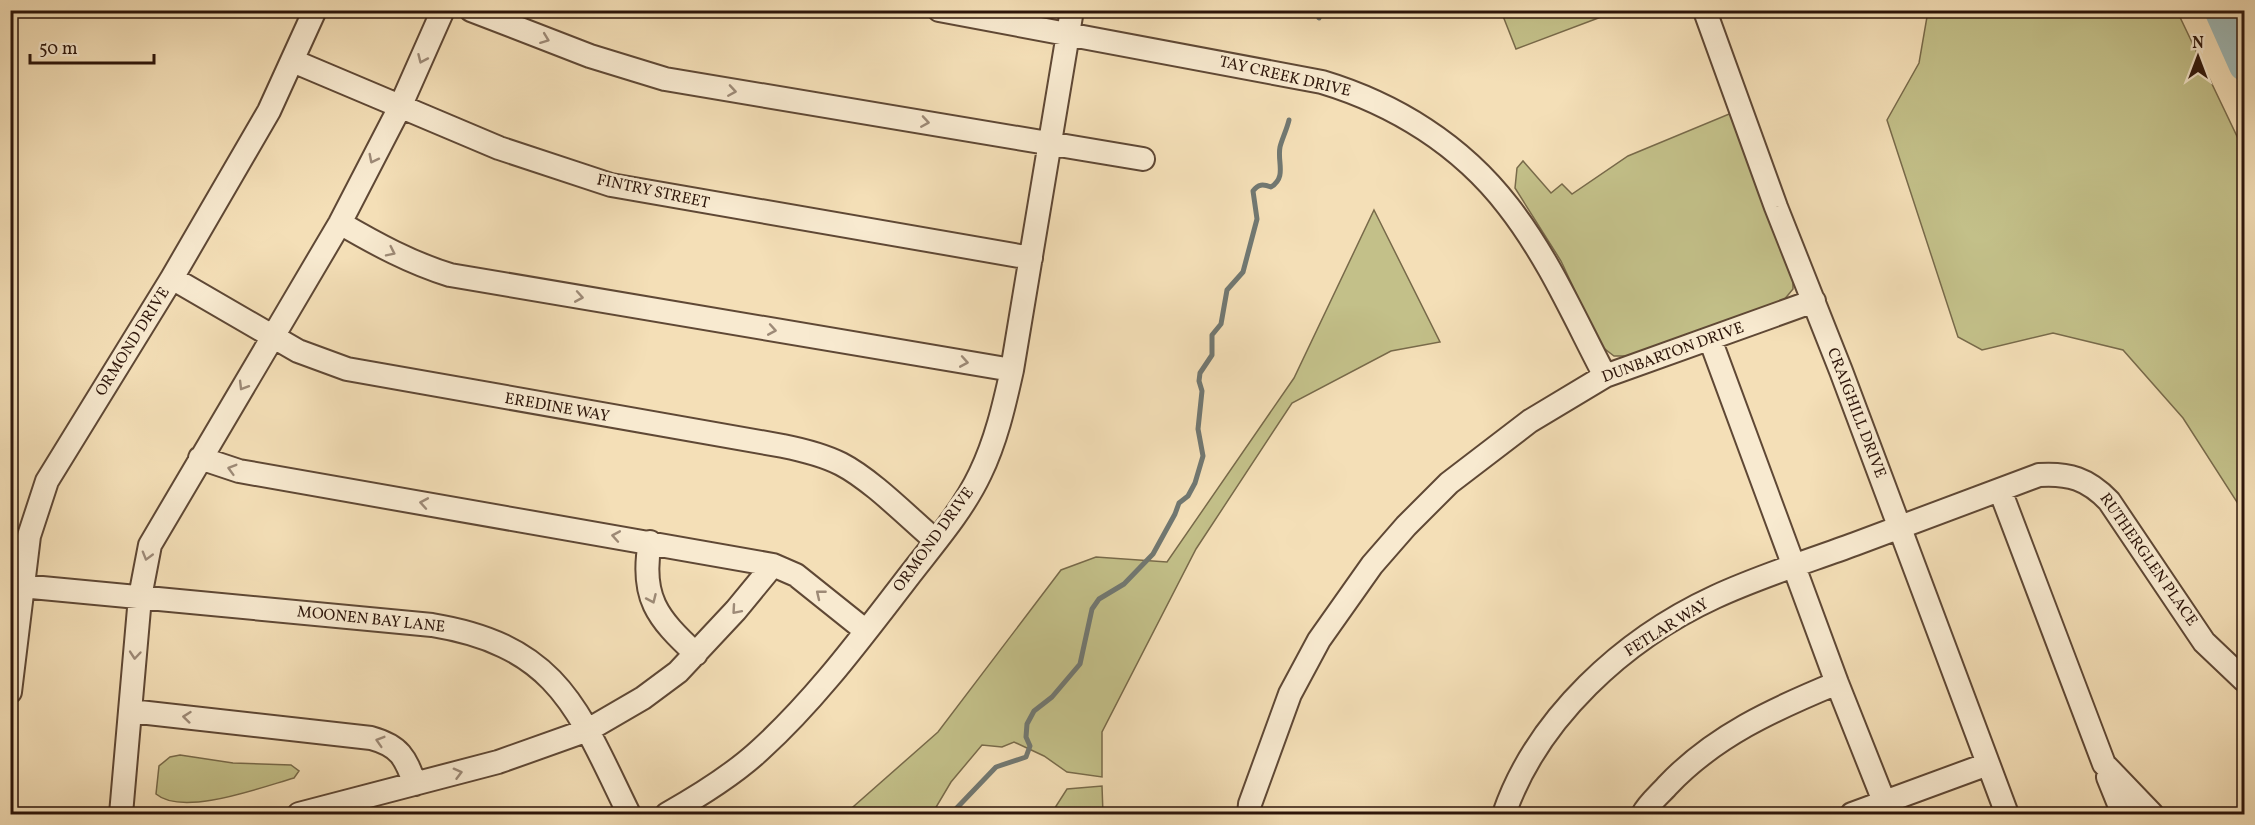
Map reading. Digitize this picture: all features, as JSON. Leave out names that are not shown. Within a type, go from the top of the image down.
[{"type":"street","name":"ORMOND DRIVE","points":[[10,692],[21,586],[29,536],[46,482],[172,278],[269,111],[315,10]]},
{"type":"street","points":[[121,814],[140,597],[150,545],[340,223],[400,107],[443,10]]},
{"type":"street","points":[[471,10],[590,56],[664,79],[1143,159]]},
{"type":"street","name":"TAY CREEK DRIVE","points":[[939,10],[1322,82],[1356,93],[1397,111],[1444,142],[1508,206],[1542,256],[1605,376]]},
{"type":"street","name":"ORMOND DRIVE","points":[[667,814],[705,792],[760,751],[811,696],[866,631],[936,541],[967,498],[981,473],[1002,416],[1012,370],[1072,10]]},
{"type":"street","points":[[1688,10],[1706,11]]},
{"type":"street","name":"CRAIGHILL DRIVE","points":[[1706,11],[1733,90],[2007,814]]},
{"type":"street","name":"FINTRY STREET","points":[[293,61],[400,107],[541,163],[611,185],[1031,258]]},
{"type":"street","points":[[340,223],[384,249],[450,275],[1012,370]]},
{"type":"street","name":"EREDINE WAY","points":[[172,278],[298,351],[368,375],[783,446],[822,456],[843,465],[862,479],[936,541]]},
{"type":"street","name":"DUNBARTON DRIVE","points":[[1249,814],[1290,694],[1319,640],[1372,565],[1442,490],[1489,451],[1530,422],[1605,376],[1814,302]]},
{"type":"street","points":[[1710,339],[1796,566],[1837,683],[1887,808]]},
{"type":"street","points":[[200,458],[239,471],[773,565],[796,575],[866,631]]},
{"type":"street","name":"RUTHERGLEN PLACE","points":[[1899,528],[2039,475],[2059,474],[2075,477],[2098,489],[2109,501],[2204,642],[2244,680]]},
{"type":"street","points":[[2000,490],[2123,814]]},
{"type":"street","name":"FETLAR WAY","points":[[1504,814],[1535,751],[1581,693],[1611,664],[1643,639],[1715,597],[1899,528]]},
{"type":"street","points":[[650,542],[645,578],[650,598],[664,620],[696,654]]},
{"type":"street","points":[[299,814],[498,762],[588,730],[643,698],[696,654],[773,565]]},
{"type":"street","name":"MOONEN BAY LANE","points":[[21,586],[432,625],[481,635],[509,647],[548,676],[566,695],[588,730],[629,814]]},
{"type":"street","points":[[1643,814],[1688,764],[1727,736],[1764,713],[1837,683]]},
{"type":"street","points":[[130,711],[371,738],[390,743],[402,756],[415,784]]},
{"type":"street","points":[[1852,814],[1887,808],[1988,764]]},
{"type":"street","points":[[2104,764],[2152,814]]},
{"type":"shaded area","points":[[1501,11],[1599,11],[1601,17],[1516,49]]},
{"type":"shaded area","points":[[1928,11],[2177,11],[2244,151],[2244,513],[2183,418],[2123,350],[2053,333],[1982,350],[1958,337],[1887,120],[1919,63]]},
{"type":"shaded area","points":[[1734,112],[1793,274],[1793,289],[1783,301],[1633,356],[1614,356],[1601,346],[1561,261],[1515,188],[1517,168],[1523,161],[1551,193],[1562,184],[1572,194],[1628,156]]},
{"type":"shaded area","points":[[1374,210],[1440,342],[1391,351],[1292,403],[1196,549],[1102,732],[1102,777],[1067,772],[1044,756],[1014,742],[1002,747],[982,745],[951,782],[932,814],[845,814],[938,732],[1061,570],[1096,557],[1167,562],[1294,378]]},
{"type":"shaded area","points":[[180,755],[233,763],[291,765],[299,771],[294,778],[223,798],[184,802],[168,800],[156,794],[159,766],[170,757]]},
{"type":"shaded area","points":[[1102,786],[1103,814],[1051,814],[1067,789]]},
{"type":"waterway","points":[[1319,18],[1322,10]]},
{"type":"waterway","points":[[2219,10],[2244,66]]},
{"type":"waterway","points":[[951,814],[996,767],[1026,757],[1030,746],[1026,737],[1027,724],[1034,711],[1052,697],[1080,664],[1092,609],[1099,599],[1124,584],[1153,554],[1179,503],[1188,496],[1195,483],[1203,456],[1198,429],[1202,391],[1199,381],[1200,373],[1212,355],[1212,335],[1221,324],[1227,290],[1243,272],[1257,219],[1253,191],[1261,185],[1271,187],[1279,179],[1280,147],[1289,120]]}]
